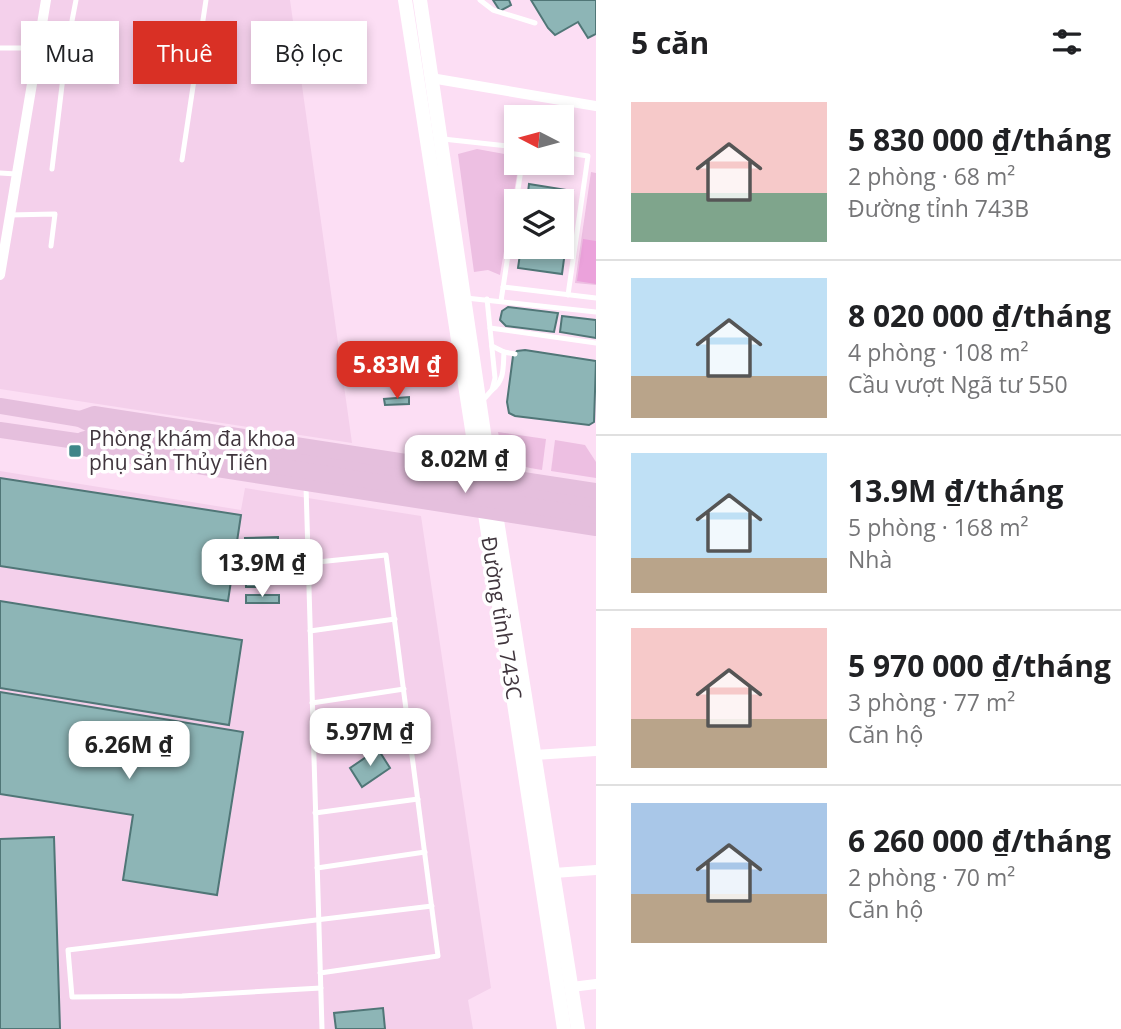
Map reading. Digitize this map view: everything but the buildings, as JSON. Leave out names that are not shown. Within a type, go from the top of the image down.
[{"type":"main road","name":"Đường tỉnh 743C","points":[[405,0],[441,139],[459,299],[481,402],[490,513],[565,988],[578,1029]]},
{"type":"main road","name":"Đường tỉnh 743C","points":[[420,0],[424,79],[486,474]]},
{"type":"main road","points":[[0,406],[80,419],[110,434],[596,516]]},
{"type":"main road","points":[[80,419],[94,414],[596,491]]},
{"type":"main road","points":[[0,430],[76,442],[88,449],[596,528]]},
{"type":"main road","points":[[76,442],[110,434],[596,504]]},
{"type":"main road","name":"Đường tỉnh 743C","points":[[529,747],[554,873],[565,988],[564,1029]]},
{"type":"street","points":[[43,21],[46,0]]},
{"type":"street","points":[[424,79],[596,106]]},
{"type":"street","points":[[0,275],[32,84]]},
{"type":"street","points":[[529,747],[596,751]]},
{"type":"street","points":[[554,873],[596,870]]},
{"type":"street","points":[[565,988],[596,984]]},
{"type":"lane","points":[[72,21],[76,0]]},
{"type":"lane","points":[[182,160],[206,0]]},
{"type":"lane","points":[[480,0],[494,10],[535,23]]},
{"type":"lane","points":[[0,48],[21,48]]},
{"type":"lane","points":[[52,169],[61,84]]},
{"type":"lane","points":[[441,139],[504,146]]},
{"type":"lane","points":[[574,154],[596,157]]},
{"type":"lane","points":[[568,295],[589,156]]},
{"type":"lane","points":[[0,173],[16,174]]},
{"type":"lane","points":[[501,301],[520,175]]},
{"type":"lane","points":[[9,215],[55,214],[51,246]]},
{"type":"lane","points":[[503,287],[596,298]]},
{"type":"lane","points":[[459,299],[487,299],[596,312]]},
{"type":"lane","points":[[487,299],[495,377],[492,390]]},
{"type":"lane","points":[[490,328],[596,343]]},
{"type":"lane","points":[[492,346],[515,354]]},
{"type":"lane","points":[[481,402],[499,384],[504,352]]},
{"type":"lane","points":[[306,483],[322,1029]]},
{"type":"lane","points":[[308,562],[386,555],[438,956],[320,973]]},
{"type":"lane","points":[[310,631],[395,619]]},
{"type":"lane","points":[[312,703],[404,689]]},
{"type":"lane","points":[[316,813],[418,799]]},
{"type":"lane","points":[[317,867],[425,852]]},
{"type":"lane","points":[[321,988],[193,996],[72,997],[68,950],[432,906]]},
{"type":"shaded area","points":[[0,0],[290,0],[293,21],[251,21],[251,84],[302,84],[352,443],[0,389]]},
{"type":"shaded area","points":[[477,149],[504,154],[504,175],[517,175],[515,189],[504,189],[504,251],[500,275],[488,270],[474,272],[458,154]]},
{"type":"shaded area","points":[[591,172],[596,173],[596,285],[575,283]]},
{"type":"shaded area","points":[[583,239],[596,241],[596,284],[577,281]]},
{"type":"shaded area","points":[[498,432],[546,439],[542,470],[511,461],[503,450]]},
{"type":"shaded area","points":[[555,440],[585,445],[596,462],[596,478],[551,471]]},
{"type":"shaded area","points":[[0,471],[241,510],[245,488],[421,516],[491,988],[468,1000],[473,1029],[0,1029]]},
{"type":"place","name":"Phòng khám đa khoa phụ sản Thủy Tiên","points":[[75,451]]}]
